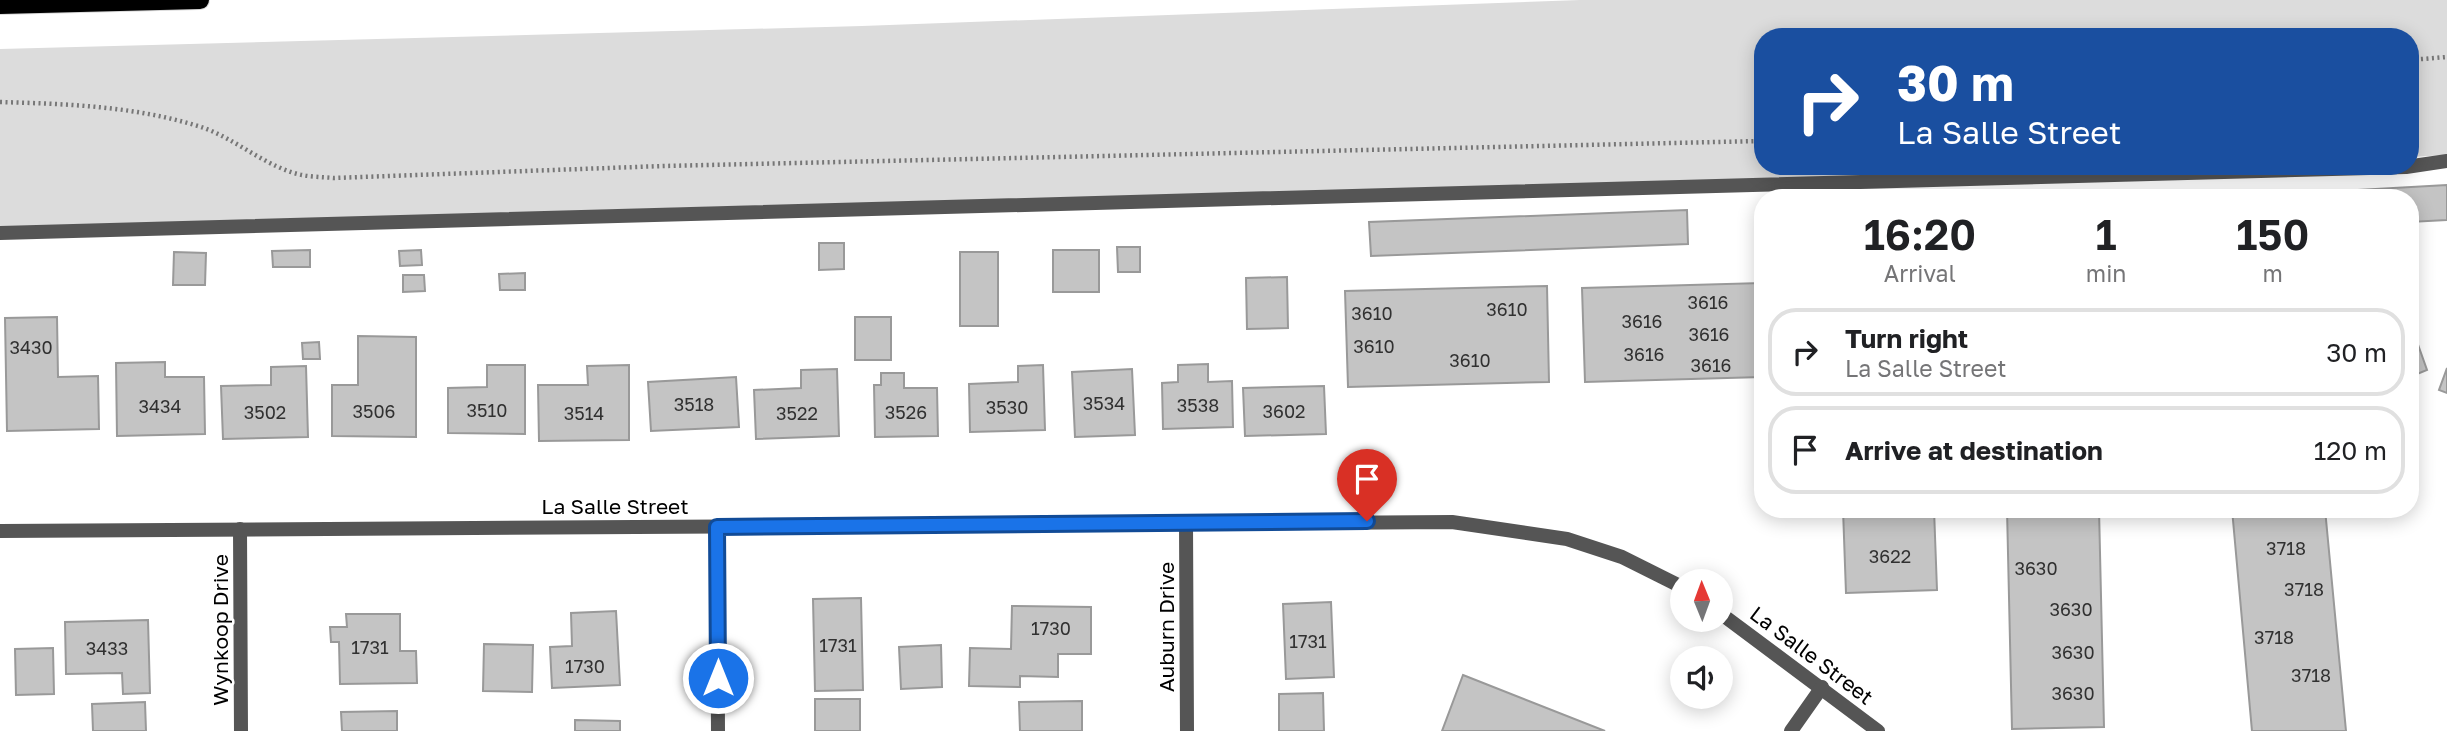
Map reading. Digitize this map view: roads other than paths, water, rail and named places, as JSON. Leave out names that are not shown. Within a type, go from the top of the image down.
[{"type":"main road","points":[[0,5],[200,0]]},
{"type":"street","points":[[2419,165],[2447,161]]},
{"type":"street","points":[[0,233],[2122,175]]},
{"type":"street","name":"La Salle Street","points":[[0,531],[1452,522],[1567,539],[1622,557],[1670,581]]},
{"type":"street","name":"Auburn Drive","points":[[1186,523],[1187,731]]},
{"type":"street","points":[[717,527],[718,731]]},
{"type":"street","name":"Wynkoop Drive","points":[[240,529],[241,731]]},
{"type":"street","name":"La Salle Street","points":[[1733,622],[1878,731]]},
{"type":"street","points":[[1791,731],[1822,687]]}]
